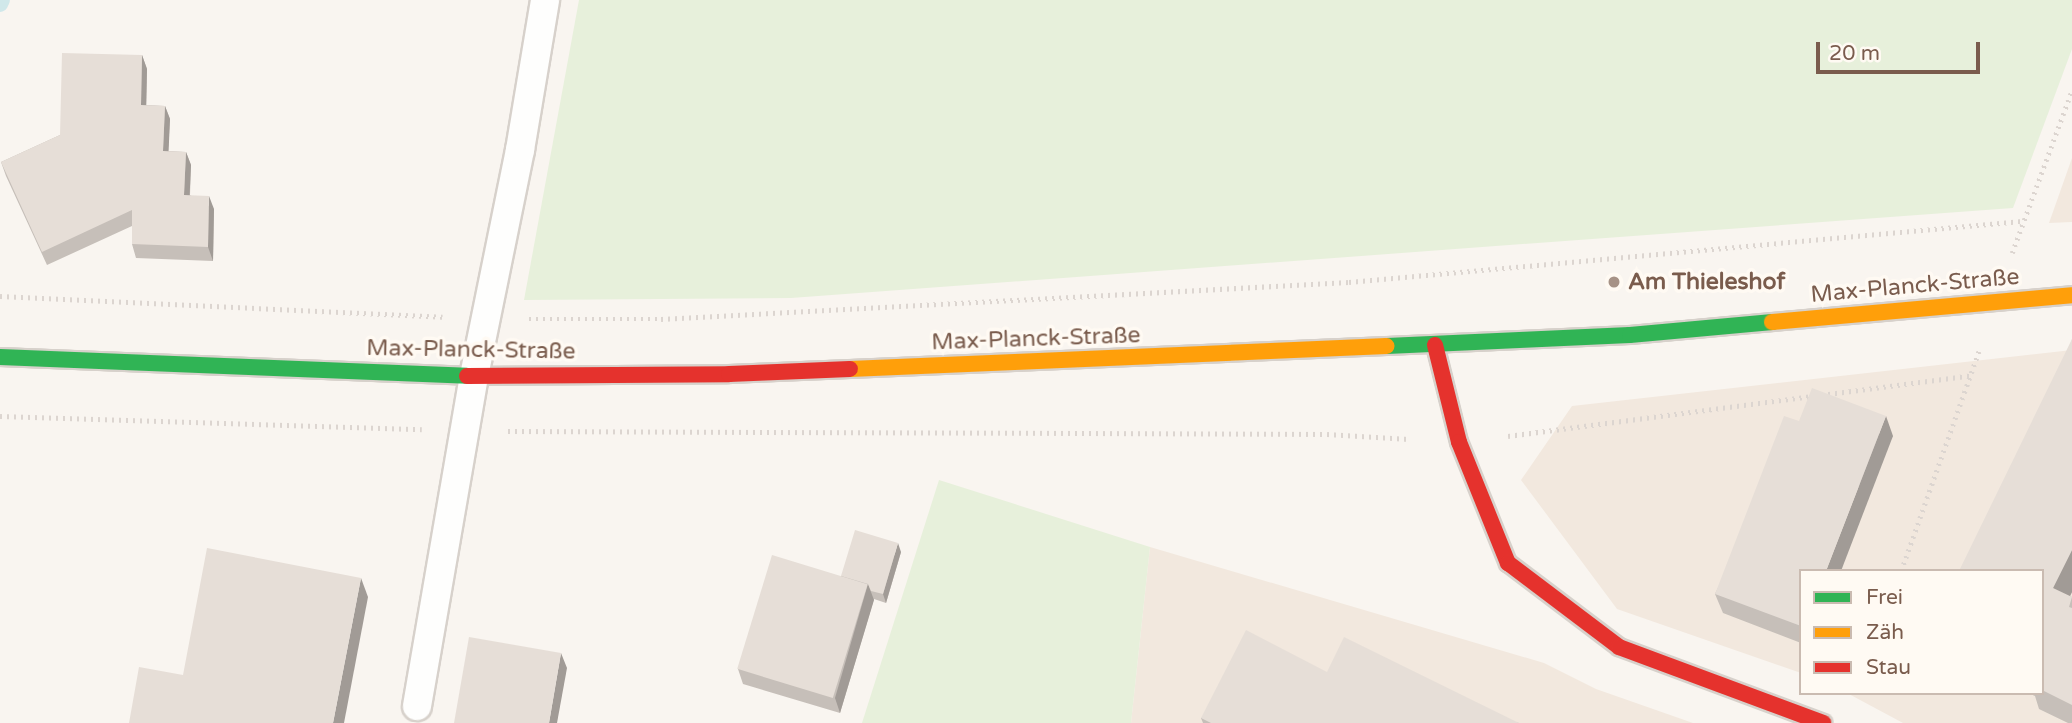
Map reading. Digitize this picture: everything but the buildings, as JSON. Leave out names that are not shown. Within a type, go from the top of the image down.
[{"type":"street","name":"Max-Planck-Straße","points":[[0,357],[474,376],[729,374],[1630,335],[2072,295]]},
{"type":"street","points":[[1435,345],[1460,442],[1508,563],[1619,647],[1814,722]]},
{"type":"lane","points":[[417,706],[474,376],[520,150],[545,0]]},
{"type":"path","points":[[1902,569],[1972,375],[2022,221],[2072,90]]},
{"type":"path","points":[[0,296],[485,319],[661,319],[1349,282],[2022,221]]},
{"type":"path","points":[[0,416],[465,430],[1326,434],[1460,442],[1972,375]]},
{"type":"shaded area","points":[[2072,158],[2072,222],[2049,223]]},
{"type":"shaded area","points":[[2072,350],[2072,723],[1903,723],[1851,695],[2044,695],[2044,569],[1799,569],[1799,672],[1617,609],[1521,480],[1572,406]]},
{"type":"shaded area","points":[[1150,547],[1544,663],[1596,689],[1693,723],[1131,723]]},
{"type":"green space","points":[[579,0],[2072,0],[2072,49],[2013,208],[791,298],[524,300]]},
{"type":"green space","points":[[939,480],[1150,547],[1131,723],[862,723]]},
{"type":"waterway","points":[[0,4],[2,0]]},
{"type":"traffic: fast","points":[[1387,346],[1630,335],[1772,322]]},
{"type":"traffic: fast","points":[[0,357],[467,376]]},
{"type":"traffic: slow","points":[[1772,322],[2072,295]]},
{"type":"traffic: slow","points":[[850,369],[1387,346]]},
{"type":"traffic: jam","points":[[1435,345],[1459,442],[1508,563],[1619,647],[1823,723]]},
{"type":"traffic: jam","points":[[467,376],[729,374],[850,369]]},
{"type":"place","name":"Am Thieleshof","points":[[1614,282]]}]
